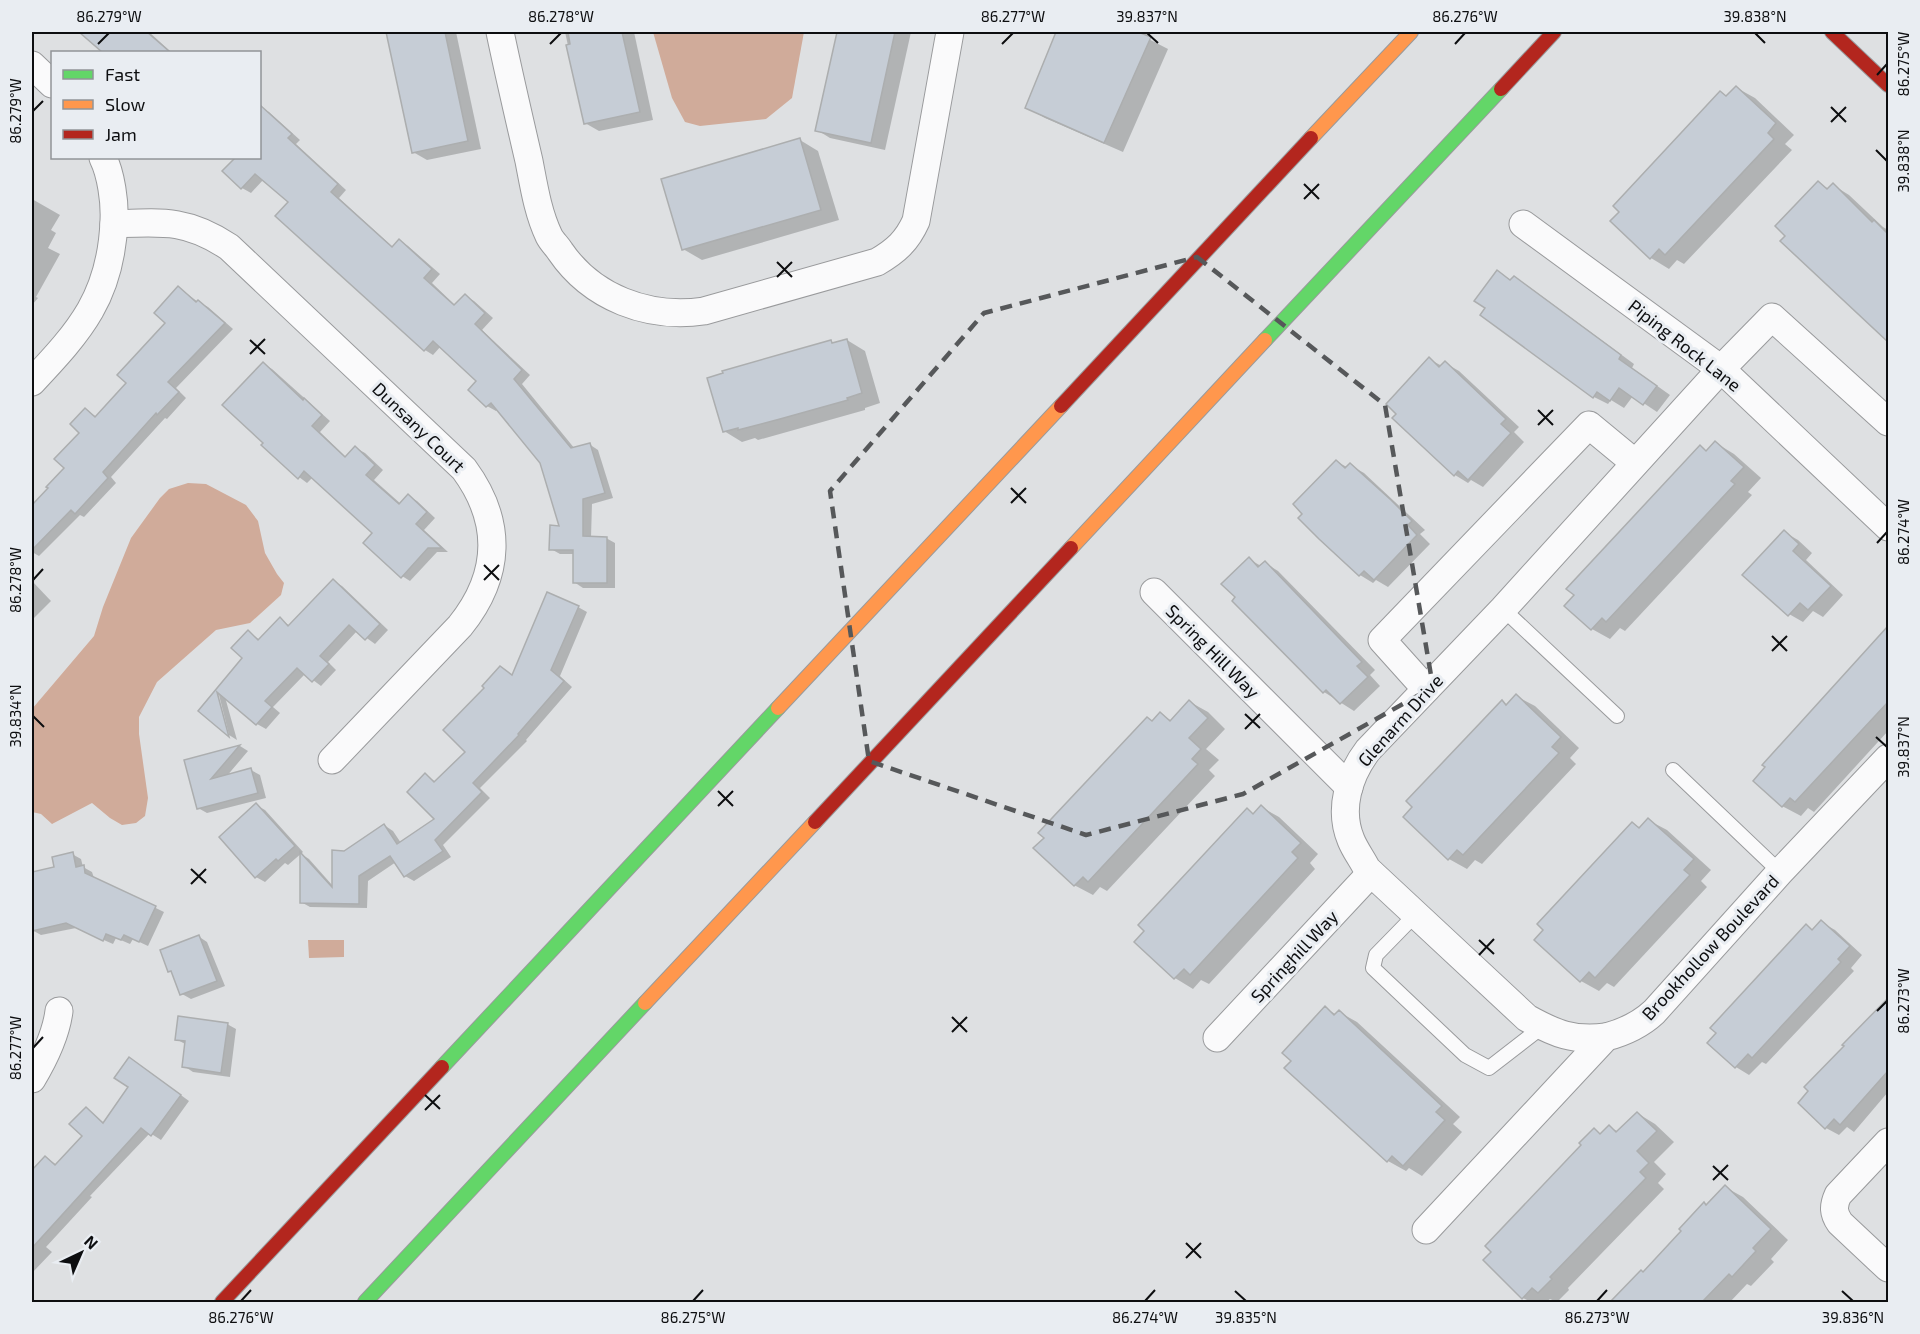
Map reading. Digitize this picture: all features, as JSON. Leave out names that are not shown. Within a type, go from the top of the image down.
[{"type":"main road","points":[[222,1302],[1411,32]]},
{"type":"main road","points":[[365,1302],[1554,32]]},
{"type":"main road","points":[[1832,32],[1888,85]]},
{"type":"street","points":[[500,32],[540,213],[552,242],[578,273],[606,295],[635,307],[676,313],[704,311],[877,262],[901,246],[916,221],[950,32]]},
{"type":"street","points":[[32,65],[51,83]]},
{"type":"street","points":[[32,382],[72,338],[93,307],[103,285],[110,261],[114,224],[111,187],[103,159]]},
{"type":"street","name":"Dunsany Court","points":[[114,224],[182,225],[207,233],[229,247],[464,469],[483,501],[491,528],[492,554],[486,584],[475,606],[460,626],[332,760]]},
{"type":"street","name":"Piping Rock Lane","points":[[1523,224],[1721,369],[1888,527]]},
{"type":"street","name":"Glenarm Drive","points":[[1606,1037],[1581,1039],[1558,1034],[1527,1018],[1371,873],[1350,839],[1346,818],[1346,798],[1354,771],[1368,750],[1503,609],[1721,369],[1773,317],[1888,422]]},
{"type":"street","points":[[1426,689],[1382,640],[1589,425],[1635,463]]},
{"type":"street","name":"Spring Hill Way","points":[[1154,592],[1349,787]]},
{"type":"street","name":"Brookhollow Boulevard","points":[[1426,1230],[1606,1037],[1638,1025],[1654,1012],[1780,872],[1888,758]]},
{"type":"street","name":"Springhill Way","points":[[1217,1038],[1371,873]]},
{"type":"street","points":[[32,1079],[43,1060],[59,1011]]},
{"type":"street","points":[[1888,1142],[1839,1195],[1834,1207],[1835,1216],[1840,1223],[1888,1268]]},
{"type":"lane","points":[[1503,609],[1617,716]]},
{"type":"lane","points":[[1673,770],[1780,872]]},
{"type":"lane","points":[[1416,914],[1376,955],[1373,968],[1465,1055],[1489,1068],[1542,1027]]},
{"type":"highlighted area","points":[[1197,257],[1385,405],[1433,687],[1243,794],[1086,835],[869,761],[830,491],[984,313]]},
{"type":"shaded area","points":[[653,32],[804,32],[792,98],[766,119],[700,126],[685,122],[672,98]]},
{"type":"shaded area","points":[[188,483],[206,484],[246,505],[258,521],[265,553],[284,583],[281,595],[250,623],[216,630],[157,682],[139,717],[139,734],[148,798],[145,816],[136,823],[122,825],[92,803],[52,824],[41,814],[32,812],[32,709],[94,636],[103,607],[131,538],[169,489]]},
{"type":"shaded area","points":[[308,940],[344,940],[344,957],[309,958]]},
{"type":"building","points":[[79,32],[147,32],[169,51],[101,51]]},
{"type":"building","points":[[386,32],[445,32],[468,141],[412,153]]},
{"type":"building","points":[[568,32],[622,32],[640,112],[584,124],[566,45],[570,44]]},
{"type":"building","points":[[837,32],[895,32],[871,143],[815,131]]},
{"type":"building","points":[[1056,32],[1138,32],[1151,37],[1104,143],[1025,108]]},
{"type":"building","points":[[1736,86],[1776,123],[1768,133],[1774,139],[1665,255],[1659,249],[1650,259],[1610,221],[1619,212],[1613,206],[1720,91],[1726,96]]},
{"type":"building","points":[[261,106],[292,134],[288,138],[338,184],[331,192],[392,247],[399,239],[432,269],[424,278],[454,305],[465,294],[485,313],[475,324],[522,370],[514,379],[571,448],[590,443],[605,493],[583,499],[583,536],[607,537],[607,583],[573,583],[573,550],[549,550],[550,525],[559,526],[540,463],[491,403],[486,407],[468,390],[476,381],[433,341],[424,351],[275,216],[288,202],[255,174],[241,189],[222,171],[234,159],[261,159]]},
{"type":"building","points":[[800,138],[821,210],[682,250],[661,179]]},
{"type":"building","points":[[1818,181],[1827,189],[1833,183],[1872,222],[1874,220],[1888,234],[1888,342],[1780,241],[1785,236],[1775,226]]},
{"type":"building","points":[[1497,270],[1510,280],[1514,276],[1621,355],[1619,359],[1657,386],[1643,405],[1619,388],[1610,401],[1597,392],[1593,398],[1480,315],[1485,308],[1474,301]]},
{"type":"building","points":[[178,286],[225,323],[168,382],[179,392],[157,415],[156,413],[103,472],[108,478],[75,514],[71,510],[32,550],[32,505],[64,468],[54,459],[79,433],[70,424],[85,408],[95,417],[126,383],[117,375],[165,323],[154,313]]},
{"type":"building","points":[[847,339],[862,393],[847,398],[848,400],[723,432],[707,378],[723,373],[722,371],[831,340],[832,343]]},
{"type":"building","points":[[1429,357],[1439,367],[1445,361],[1506,419],[1501,424],[1511,433],[1468,480],[1458,471],[1454,476],[1392,418],[1396,414],[1386,404]]},
{"type":"building","points":[[263,362],[322,415],[312,426],[345,457],[355,446],[375,465],[366,475],[399,504],[408,494],[427,512],[416,524],[442,548],[428,548],[401,578],[363,543],[372,533],[304,471],[298,479],[222,405]]},
{"type":"building","points":[[1715,441],[1744,467],[1731,481],[1735,484],[1606,622],[1602,618],[1591,630],[1564,606],[1574,595],[1566,589],[1700,445],[1706,451]]},
{"type":"building","points":[[1336,460],[1345,468],[1350,463],[1391,500],[1412,521],[1408,525],[1417,535],[1374,580],[1364,571],[1359,576],[1319,539],[1298,518],[1302,514],[1293,504]]},
{"type":"building","points":[[1784,530],[1799,544],[1793,551],[1831,586],[1808,610],[1800,603],[1788,616],[1742,575]]},
{"type":"building","points":[[1249,557],[1258,567],[1265,561],[1362,662],[1357,666],[1368,677],[1340,704],[1326,690],[1323,693],[1232,601],[1235,597],[1221,584]]},
{"type":"building","points":[[333,579],[380,624],[365,640],[349,625],[320,656],[329,664],[312,682],[297,668],[265,701],[272,707],[256,725],[217,692],[229,737],[198,711],[242,658],[231,648],[248,630],[258,640],[280,617],[288,626]]},
{"type":"building","points":[[547,592],[579,606],[551,670],[564,681],[519,735],[473,783],[482,792],[435,840],[443,851],[404,877],[390,856],[359,876],[359,904],[300,903],[300,852],[332,887],[332,850],[344,851],[384,824],[397,844],[434,819],[407,792],[425,773],[434,782],[465,752],[443,730],[484,688],[482,686],[500,666],[512,675]]},
{"type":"building","points":[[1888,626],[1888,702],[1795,802],[1790,798],[1782,807],[1753,781],[1765,767],[1762,765]]},
{"type":"building","points":[[1516,694],[1561,737],[1552,747],[1559,753],[1463,855],[1457,850],[1448,860],[1403,817],[1412,807],[1406,801],[1502,700],[1506,705]]},
{"type":"building","points":[[1189,700],[1208,718],[1189,738],[1201,749],[1192,759],[1198,764],[1088,882],[1083,877],[1074,886],[1033,848],[1044,838],[1038,833],[1147,717],[1152,721],[1160,712],[1170,721]]},
{"type":"building","points":[[240,745],[211,779],[251,768],[258,793],[197,809],[184,760]]},
{"type":"building","points":[[256,803],[295,846],[255,878],[219,837]]},
{"type":"building","points":[[1261,805],[1301,843],[1292,852],[1298,858],[1190,975],[1184,969],[1174,979],[1134,942],[1144,931],[1138,925],[1247,808],[1253,814]]},
{"type":"building","points":[[1648,818],[1694,859],[1684,870],[1690,875],[1595,978],[1589,972],[1580,982],[1534,940],[1543,930],[1537,924],[1632,822],[1639,828]]},
{"type":"building","points":[[73,852],[76,867],[84,865],[85,873],[156,906],[139,942],[124,935],[121,940],[106,934],[103,941],[66,923],[32,931],[32,872],[54,867],[52,857]]},
{"type":"building","points":[[1821,920],[1850,946],[1838,959],[1841,962],[1752,1058],[1748,1054],[1735,1068],[1707,1043],[1716,1033],[1710,1028],[1806,924],[1812,930]]},
{"type":"building","points":[[199,935],[217,981],[180,995],[160,950]]},
{"type":"building","points":[[1888,998],[1888,1071],[1840,1125],[1834,1119],[1825,1129],[1798,1103],[1808,1091],[1804,1087]]},
{"type":"building","points":[[1325,1006],[1334,1015],[1339,1010],[1442,1106],[1436,1112],[1445,1120],[1403,1166],[1392,1156],[1387,1162],[1284,1068],[1291,1061],[1282,1053]]},
{"type":"building","points":[[178,1016],[228,1023],[221,1073],[182,1067],[185,1041],[175,1040]]},
{"type":"building","points":[[129,1057],[181,1095],[151,1136],[141,1128],[32,1248],[32,1170],[45,1156],[55,1165],[82,1136],[69,1124],[86,1107],[103,1123],[128,1087],[114,1078]]},
{"type":"building","points":[[1637,1112],[1657,1131],[1637,1151],[1649,1163],[1640,1172],[1646,1178],[1550,1277],[1552,1279],[1538,1293],[1532,1288],[1522,1299],[1483,1260],[1491,1252],[1485,1246],[1581,1145],[1579,1143],[1594,1128],[1600,1134],[1609,1125],[1616,1132]]},
{"type":"building","points":[[1725,1185],[1771,1229],[1753,1248],[1756,1251],[1732,1277],[1729,1274],[1702,1302],[1610,1302],[1641,1270],[1643,1272],[1704,1202],[1706,1205]]},
{"type":"traffic: fast","points":[[1265,340],[1501,89]]},
{"type":"traffic: fast","points":[[442,1067],[778,708]]},
{"type":"traffic: fast","points":[[365,1302],[645,1003]]},
{"type":"traffic: slow","points":[[1311,138],[1411,32]]},
{"type":"traffic: slow","points":[[1071,548],[1265,340]]},
{"type":"traffic: slow","points":[[778,708],[1061,406]]},
{"type":"traffic: slow","points":[[645,1003],[815,822]]},
{"type":"traffic: jam","points":[[1501,89],[1554,32]]},
{"type":"traffic: jam","points":[[1832,32],[1888,85]]},
{"type":"traffic: jam","points":[[1061,406],[1311,138]]},
{"type":"traffic: jam","points":[[815,822],[1071,548]]},
{"type":"traffic: jam","points":[[222,1302],[442,1067]]}]
